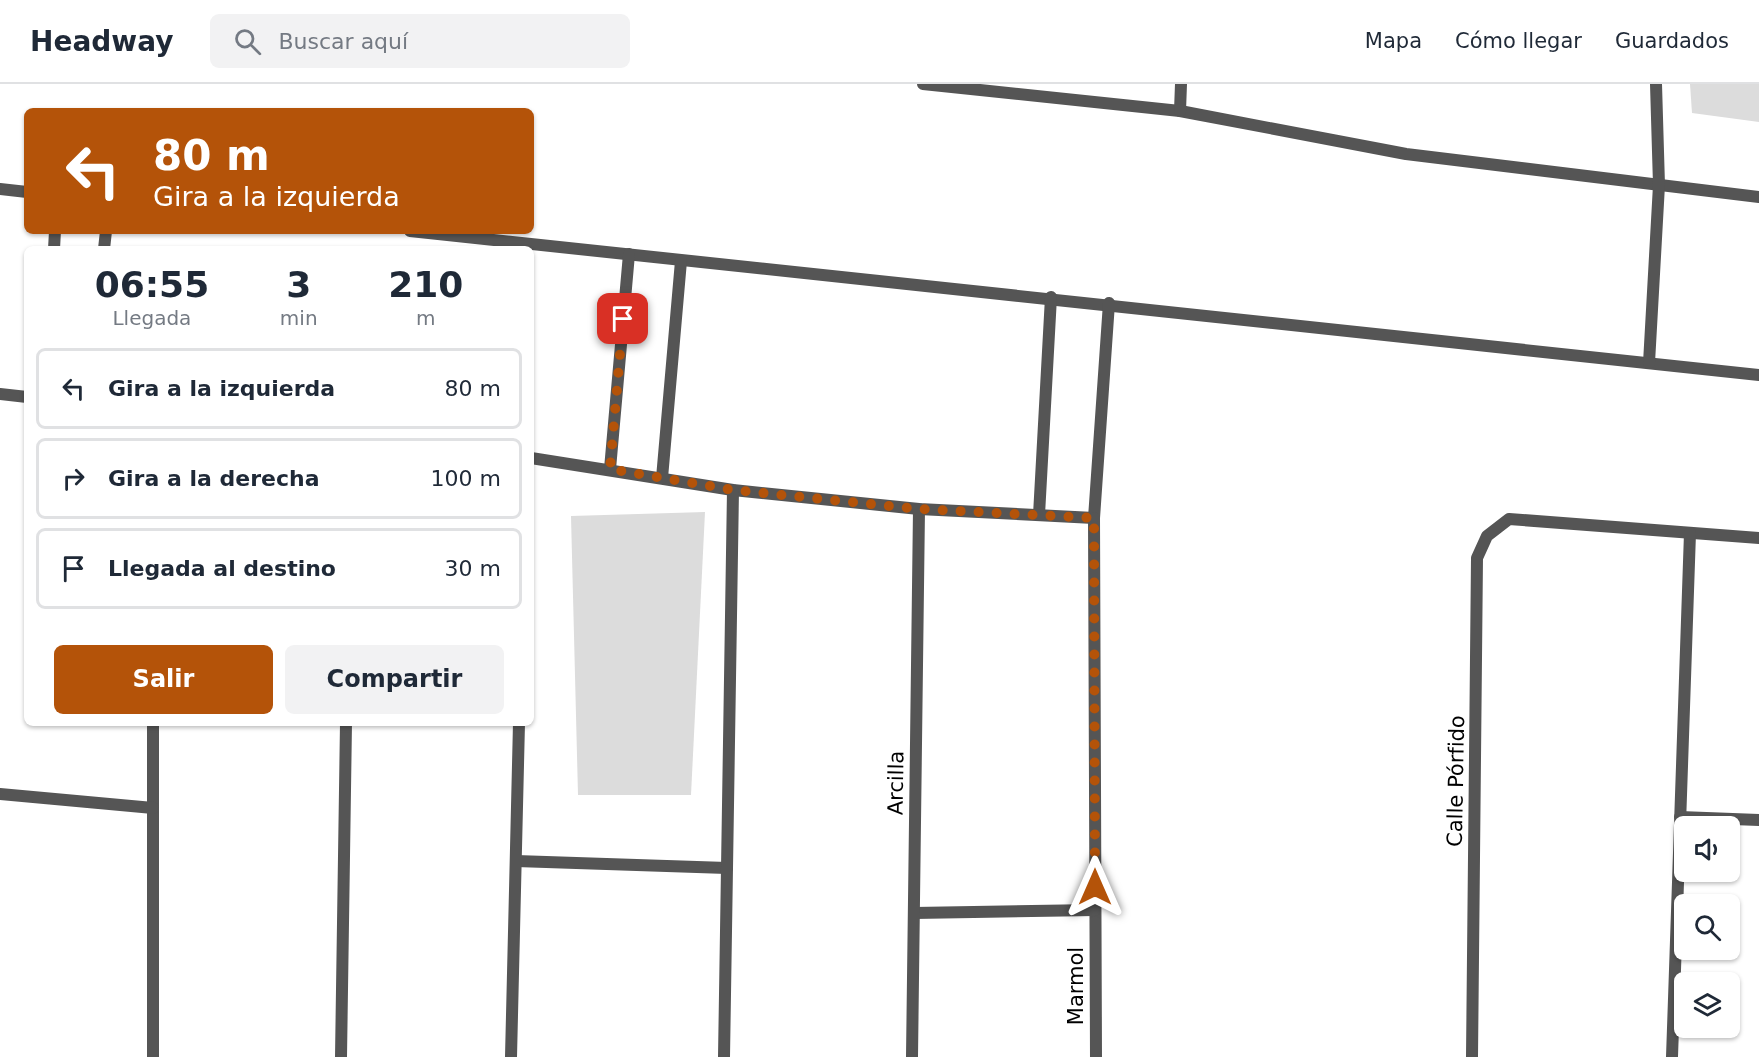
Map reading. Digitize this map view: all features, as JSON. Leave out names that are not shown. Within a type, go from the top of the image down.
[{"type":"street","points":[[923,84],[1180,111],[1406,154],[1759,197]]},
{"type":"street","points":[[1180,84],[1180,111]]},
{"type":"street","points":[[1649,363],[1659,185],[1656,84]]},
{"type":"street","points":[[0,189],[24,192]]},
{"type":"street","points":[[439,234],[681,261],[1109,303],[1759,375]]},
{"type":"street","points":[[610,469],[629,254]]},
{"type":"street","points":[[662,478],[681,261]]},
{"type":"street","points":[[1039,515],[1052,297]]},
{"type":"street","name":"Marmol","points":[[1096,1057],[1094,518],[1109,303]]},
{"type":"street","points":[[0,394],[24,397]]},
{"type":"street","points":[[534,458],[733,490],[919,509],[1094,518]]},
{"type":"street","points":[[724,1057],[733,490]]},
{"type":"street","name":"Arcilla","points":[[912,1057],[919,509]]},
{"type":"street","name":"Calle Pórfido","points":[[1472,1057],[1477,558],[1487,536],[1509,519],[1690,532]]},
{"type":"street","points":[[1680,816],[1690,532],[1759,538]]},
{"type":"street","points":[[153,726],[153,1057]]},
{"type":"street","points":[[341,1057],[346,726]]},
{"type":"street","points":[[511,1057],[519,726]]},
{"type":"street","points":[[0,794],[153,808]]},
{"type":"street","points":[[1740,819],[1759,820]]},
{"type":"street","points":[[516,861],[727,868]]},
{"type":"street","points":[[1672,1057],[1678,882]]},
{"type":"street","points":[[914,913],[1095,910]]},
{"type":"shaded area","points":[[1690,84],[1759,84],[1759,122],[1692,113]]},
{"type":"shaded area","points":[[705,512],[691,795],[578,795],[571,516]]},
{"type":"route","points":[[623,319],[610,469],[733,490],[919,509],[1094,518],[1095,887]]}]
